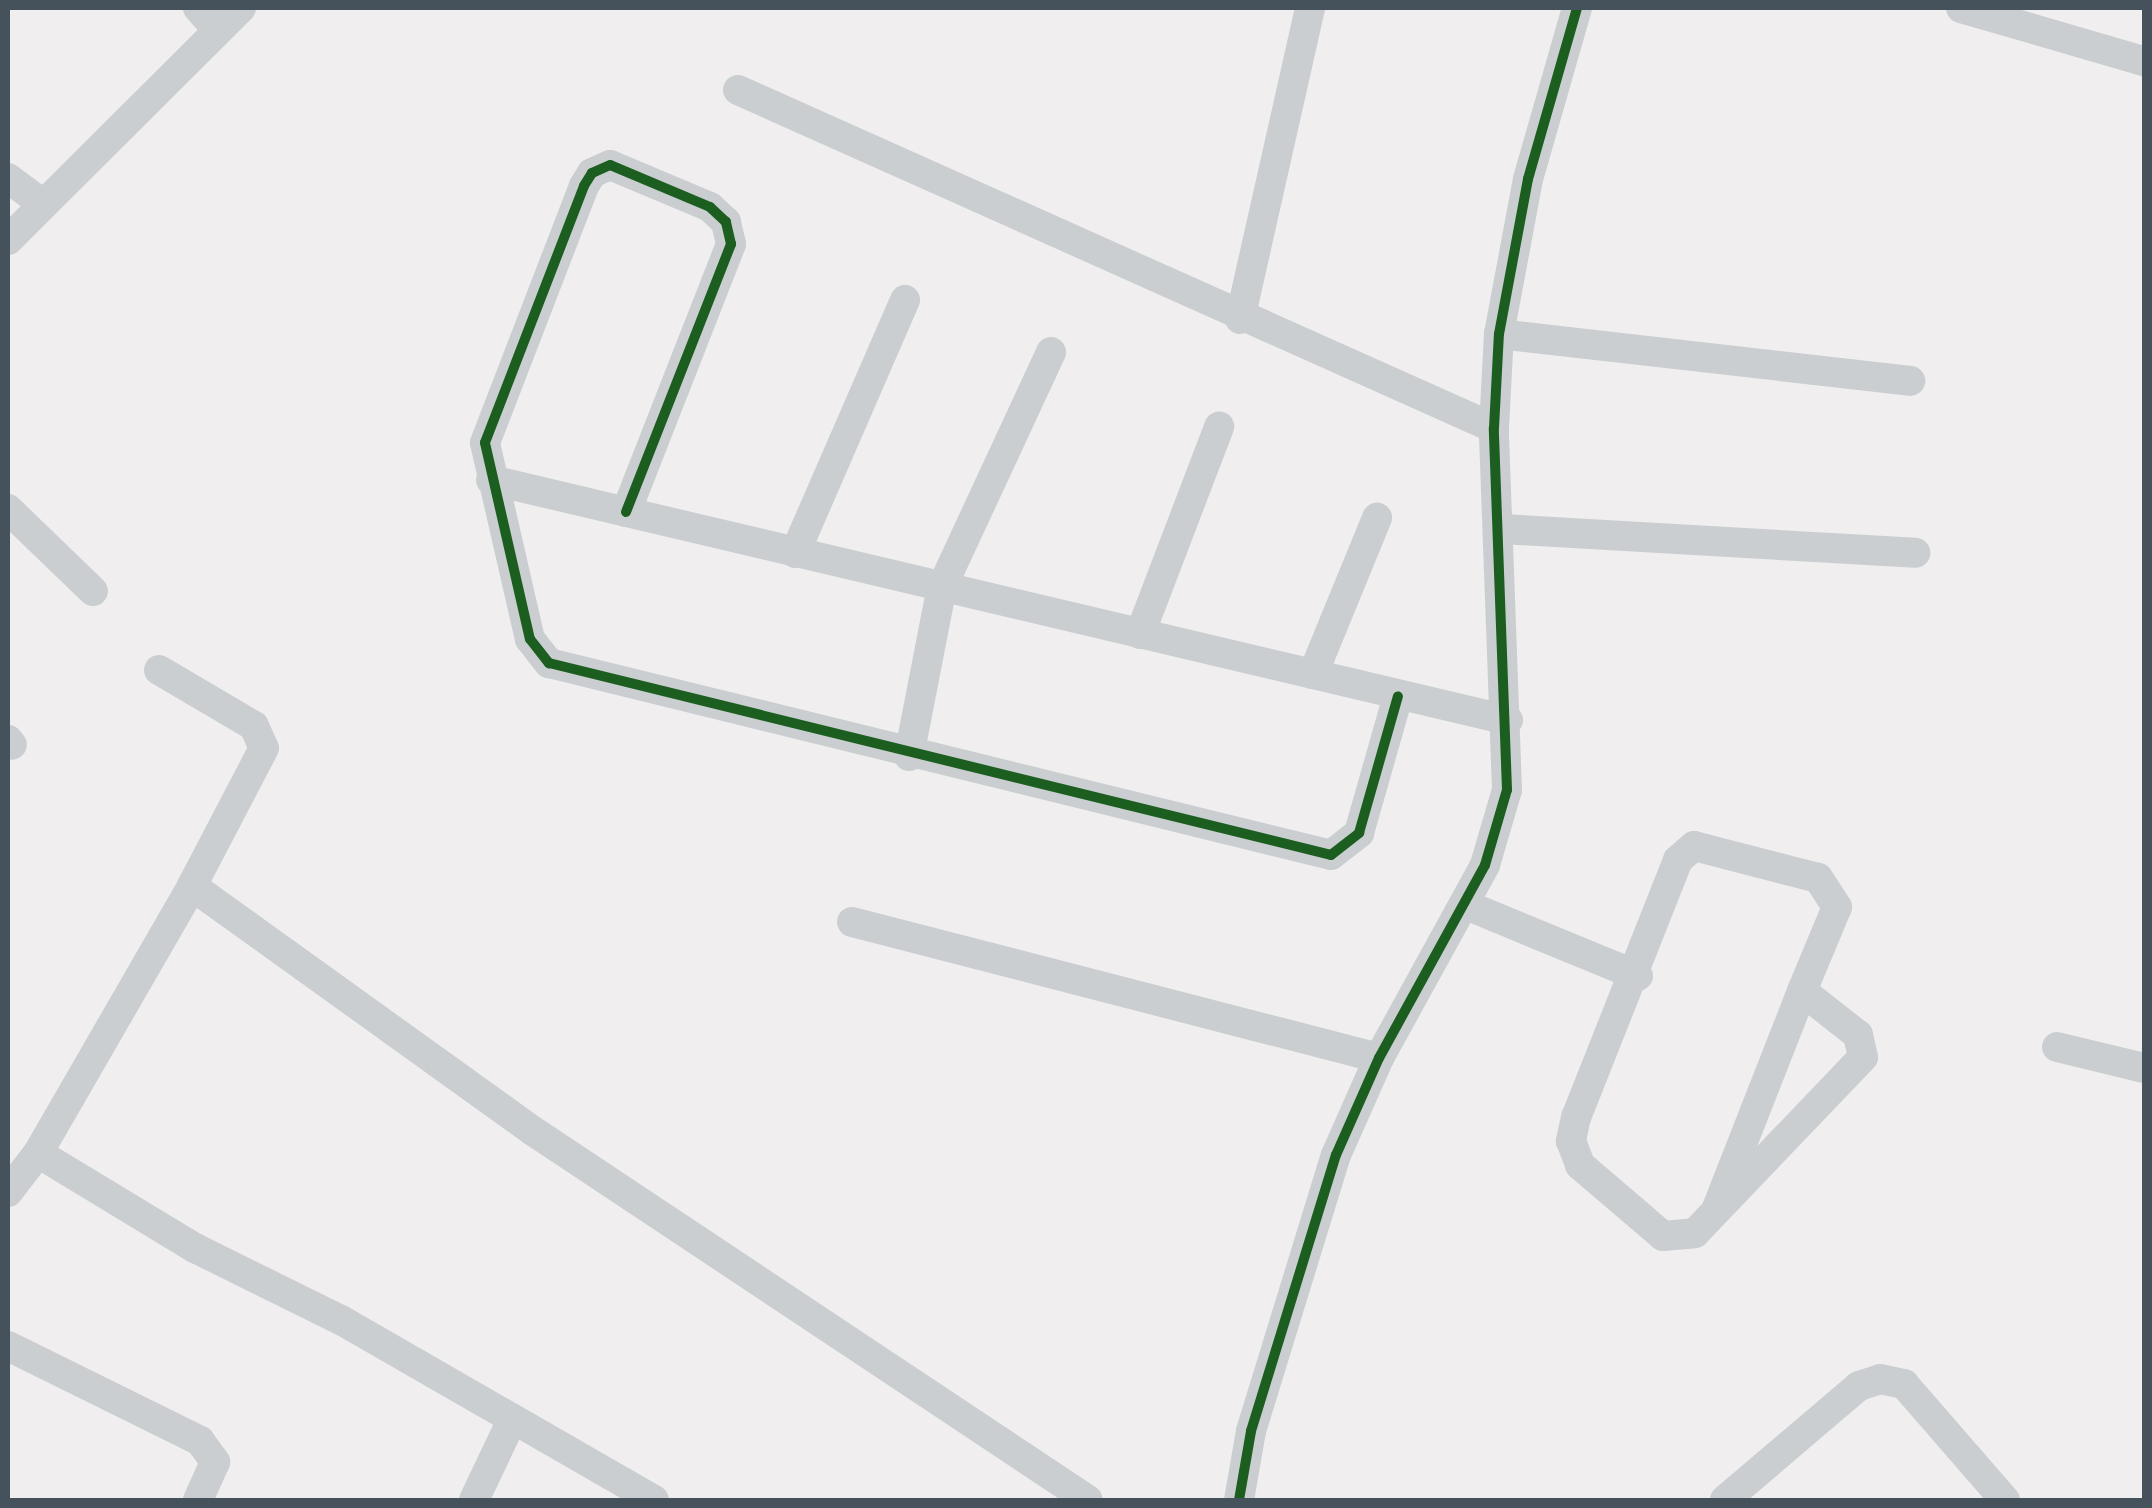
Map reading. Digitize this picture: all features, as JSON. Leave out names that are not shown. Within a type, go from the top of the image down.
[{"type":"street","points":[[8,240],[208,19],[240,8]]},
{"type":"street","points":[[1240,319],[1310,8]]},
{"type":"street","points":[[1240,1500],[1251,1431],[1294,1280],[1336,1155],[1379,1058],[1466,905],[1507,790],[1502,530],[1494,428],[1499,334],[1528,179],[1576,8]]},
{"type":"street","points":[[1961,8],[2144,61]]},
{"type":"street","points":[[738,90],[1240,319],[1494,428]]},
{"type":"street","points":[[626,512],[731,244],[726,222],[710,206],[610,165],[592,172],[584,186],[485,443],[490,480],[530,639],[550,663],[909,756],[1331,855],[1359,834],[1398,696]]},
{"type":"street","points":[[8,178],[43,204]]},
{"type":"street","points":[[795,553],[906,300]]},
{"type":"street","points":[[1499,334],[1910,381]]},
{"type":"street","points":[[909,756],[942,587],[1052,352]]},
{"type":"street","points":[[1140,634],[1220,428]]},
{"type":"street","points":[[490,480],[1508,720]]},
{"type":"street","points":[[8,510],[93,591]]},
{"type":"street","points":[[1313,674],[1377,518]]},
{"type":"street","points":[[1502,530],[1915,553]]},
{"type":"street","points":[[8,1192],[38,1153],[192,886],[264,748],[254,726],[159,670]]},
{"type":"street","points":[[1717,1208],[1802,991],[1837,907],[1831,890],[1818,878],[1710,846],[1694,846],[1678,860],[1638,976],[1571,1141],[1580,1166],[1662,1236],[1696,1233],[1863,1057],[1858,1036],[1802,991]]},
{"type":"street","points":[[192,886],[532,1131],[1088,1500]]},
{"type":"street","points":[[1466,905],[1638,976]]},
{"type":"street","points":[[852,922],[1379,1058]]},
{"type":"street","points":[[2057,1047],[2144,1068]]},
{"type":"street","points":[[38,1153],[195,1248],[340,1320],[654,1500]]},
{"type":"street","points":[[8,1346],[200,1441],[215,1462],[198,1500]]},
{"type":"street","points":[[1725,1500],[1859,1386],[1880,1378],[1904,1384],[2005,1500]]},
{"type":"street","points":[[474,1500],[512,1420]]},
{"type":"cycle path","points":[[1239,1500],[1251,1431],[1336,1155],[1379,1058],[1485,865],[1507,790],[1494,428],[1499,334],[1528,179],[1577,8]]},
{"type":"cycle path","points":[[626,512],[731,244],[726,222],[710,207],[610,165],[592,173],[584,186],[485,443],[530,639],[549,663],[1331,855],[1359,833],[1398,696]]}]
